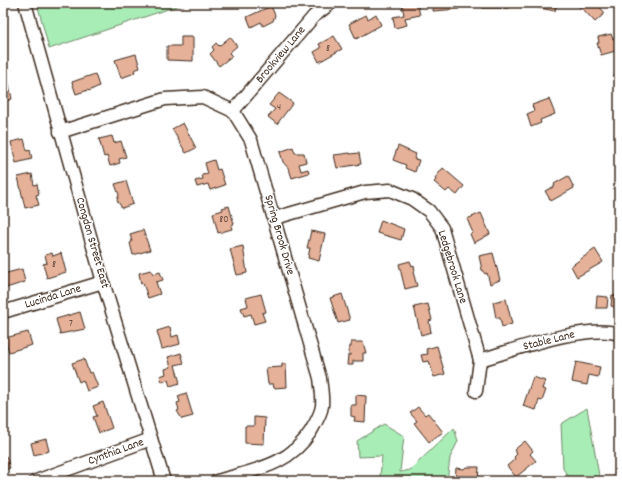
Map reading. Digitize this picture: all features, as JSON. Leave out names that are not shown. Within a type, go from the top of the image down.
[{"type":"street","name":"Congdon Street East","points":[[24,3],[103,282],[164,481]]},
{"type":"street","name":"Brookview Lane","points":[[233,111],[314,16],[331,3]]},
{"type":"street","points":[[60,132],[165,99],[203,97],[233,111]]},
{"type":"street","name":"Spring Brook Drive","points":[[216,481],[257,469],[286,458],[298,448],[308,435],[322,406],[320,378],[251,140],[233,111]]},
{"type":"street","name":"Ledgebrook Lane","points":[[274,218],[365,192],[390,190],[412,199],[430,211],[442,228],[480,360],[476,391]]},
{"type":"street","name":"Lucinda Lane","points":[[3,312],[103,282]]},
{"type":"street","name":"Stable Lane","points":[[480,360],[573,334],[611,331],[619,334]]},
{"type":"street","name":"Cynthia Lane","points":[[36,481],[151,439]]},
{"type":"green space","points":[[37,3],[186,3],[49,49]]},
{"type":"green space","points":[[587,408],[600,481],[572,481],[563,469],[561,424]]},
{"type":"green space","points":[[384,424],[404,436],[400,472],[410,470],[454,428],[458,441],[450,458],[447,481],[389,481],[380,477],[382,456],[358,457],[357,441]]},
{"type":"building","points":[[417,3],[420,15],[405,18],[407,25],[395,28],[393,17],[404,15],[402,4]]},
{"type":"building","points":[[433,3],[458,3],[459,9],[433,11]]},
{"type":"building","points":[[483,3],[509,3],[509,8],[483,8]]},
{"type":"building","points":[[525,3],[557,3],[555,11],[524,5]]},
{"type":"building","points":[[571,3],[596,3],[605,13],[595,22],[582,8]]},
{"type":"building","points":[[271,6],[275,15],[273,21],[263,26],[261,22],[251,27],[247,17]]},
{"type":"building","points":[[376,14],[381,25],[356,39],[349,24],[366,15],[368,19]]},
{"type":"building","points":[[611,34],[613,39],[619,37],[619,50],[601,55],[597,43],[599,43],[598,37]]},
{"type":"building","points":[[334,36],[342,49],[319,62],[314,52],[321,48],[319,44]]},
{"type":"building","points":[[181,37],[193,37],[193,61],[167,60],[167,46],[181,46]]},
{"type":"building","points":[[230,37],[237,46],[229,53],[232,56],[219,66],[210,54],[214,50],[212,47],[216,43],[219,46]]},
{"type":"building","points":[[136,54],[140,68],[134,70],[135,72],[132,74],[121,78],[115,60]]},
{"type":"building","points":[[95,74],[99,86],[89,91],[76,94],[72,82]]},
{"type":"building","points":[[619,74],[619,93],[614,75]]},
{"type":"building","points":[[8,80],[12,99],[3,102],[3,82]]},
{"type":"building","points":[[279,93],[293,103],[277,124],[268,117],[275,109],[269,105]]},
{"type":"building","points":[[549,99],[555,114],[540,120],[541,123],[531,127],[527,114],[534,111],[532,105]]},
{"type":"building","points":[[183,123],[196,148],[186,153],[172,129]]},
{"type":"building","points":[[112,136],[114,143],[121,141],[126,157],[119,159],[120,163],[110,166],[107,156],[104,157],[99,139]]},
{"type":"building","points":[[24,139],[27,151],[30,150],[32,159],[16,163],[11,142]]},
{"type":"building","points":[[398,146],[416,154],[414,159],[419,160],[415,172],[405,168],[406,165],[393,160]]},
{"type":"building","points":[[293,147],[295,153],[304,153],[306,162],[299,164],[301,171],[308,169],[309,173],[292,178],[289,169],[283,162],[280,152]]},
{"type":"building","points":[[359,153],[361,164],[337,168],[334,155]]},
{"type":"building","points":[[214,160],[217,170],[220,169],[225,185],[210,190],[208,184],[197,187],[195,181],[203,179],[202,175],[208,174],[205,163]]},
{"type":"building","points":[[443,168],[464,186],[457,195],[449,189],[446,192],[434,182],[436,180],[435,178]]},
{"type":"building","points":[[32,174],[34,185],[37,184],[39,194],[36,195],[39,205],[25,208],[18,177]]},
{"type":"building","points":[[568,176],[574,188],[551,201],[545,191],[555,186],[554,184]]},
{"type":"building","points":[[126,181],[133,204],[122,208],[117,200],[119,195],[115,184]]},
{"type":"building","points":[[229,206],[234,224],[231,225],[232,229],[218,233],[213,213],[223,210],[222,208]]},
{"type":"building","points":[[481,213],[490,234],[474,243],[470,234],[473,233],[467,219]]},
{"type":"building","points":[[381,220],[404,229],[401,240],[377,233]]},
{"type":"building","points":[[143,230],[150,250],[133,255],[130,243],[132,242],[130,234]]},
{"type":"building","points":[[311,231],[325,234],[319,261],[308,258],[310,248],[307,248]]},
{"type":"building","points":[[243,246],[247,273],[237,275],[230,249]]},
{"type":"building","points":[[595,249],[603,262],[577,277],[571,266]]},
{"type":"building","points":[[52,253],[53,256],[61,253],[66,272],[47,278],[43,264],[47,263],[45,255]]},
{"type":"building","points":[[493,253],[500,280],[490,284],[487,273],[485,274],[482,270],[479,256]]},
{"type":"building","points":[[410,261],[412,266],[414,265],[415,271],[413,272],[417,286],[405,289],[399,264]]},
{"type":"building","points":[[22,269],[25,282],[3,289],[3,274]]},
{"type":"building","points":[[151,270],[153,274],[160,272],[163,280],[156,282],[160,294],[148,298],[143,283],[141,284],[139,273]]},
{"type":"building","points":[[261,294],[266,312],[262,313],[265,321],[254,324],[251,314],[244,316],[241,308],[248,306],[246,298]]},
{"type":"building","points":[[342,294],[350,320],[338,323],[330,298]]},
{"type":"building","points":[[612,295],[619,296],[619,308],[611,306]]},
{"type":"building","points":[[597,296],[608,297],[607,308],[596,308]]},
{"type":"building","points":[[506,299],[512,324],[502,327],[500,318],[496,318],[493,302]]},
{"type":"building","points":[[428,304],[432,320],[429,321],[431,332],[421,335],[414,307]]},
{"type":"building","points":[[80,312],[85,329],[60,334],[56,319]]},
{"type":"building","points":[[170,327],[172,337],[178,335],[180,344],[162,349],[157,331]]},
{"type":"building","points":[[28,332],[32,345],[9,352],[5,338]]},
{"type":"building","points":[[351,342],[363,342],[366,353],[363,353],[363,361],[353,361],[353,365],[347,365],[348,355],[351,355],[349,354],[349,347],[351,347]]},
{"type":"building","points":[[437,346],[445,374],[434,377],[429,361],[423,362],[421,355],[428,354],[426,349]]},
{"type":"building","points":[[181,353],[184,363],[175,365],[180,383],[170,386],[168,380],[162,382],[160,376],[166,374],[165,369],[171,367],[168,357]]},
{"type":"building","points":[[84,359],[89,373],[92,372],[98,387],[87,391],[83,380],[79,382],[72,363]]},
{"type":"building","points":[[576,362],[600,367],[598,377],[589,375],[587,385],[572,382]]},
{"type":"building","points":[[282,364],[286,364],[287,387],[274,388],[273,384],[268,384],[266,368],[282,367]]},
{"type":"building","points":[[533,377],[545,381],[542,389],[546,390],[542,401],[539,400],[536,410],[523,406]]},
{"type":"building","points":[[186,393],[193,416],[182,419],[177,411],[179,410],[177,403],[180,402],[178,396]]},
{"type":"building","points":[[356,395],[366,396],[365,422],[354,421],[355,417],[351,416],[351,405],[356,405]]},
{"type":"building","points":[[103,402],[112,428],[99,433],[93,417],[97,416],[93,406]]},
{"type":"building","points":[[418,407],[425,415],[428,413],[443,432],[429,442],[414,423],[417,421],[410,413]]},
{"type":"building","points":[[254,417],[265,418],[264,444],[245,443],[245,426],[254,426]]},
{"type":"building","points":[[46,439],[49,451],[34,455],[31,443]]},
{"type":"building","points":[[525,441],[533,451],[530,454],[536,461],[516,477],[507,466],[515,459],[514,457],[517,454],[514,450]]},
{"type":"building","points":[[6,456],[10,468],[3,470],[3,457]]},
{"type":"building","points":[[466,467],[479,467],[478,481],[455,480],[456,468],[464,469]]}]
